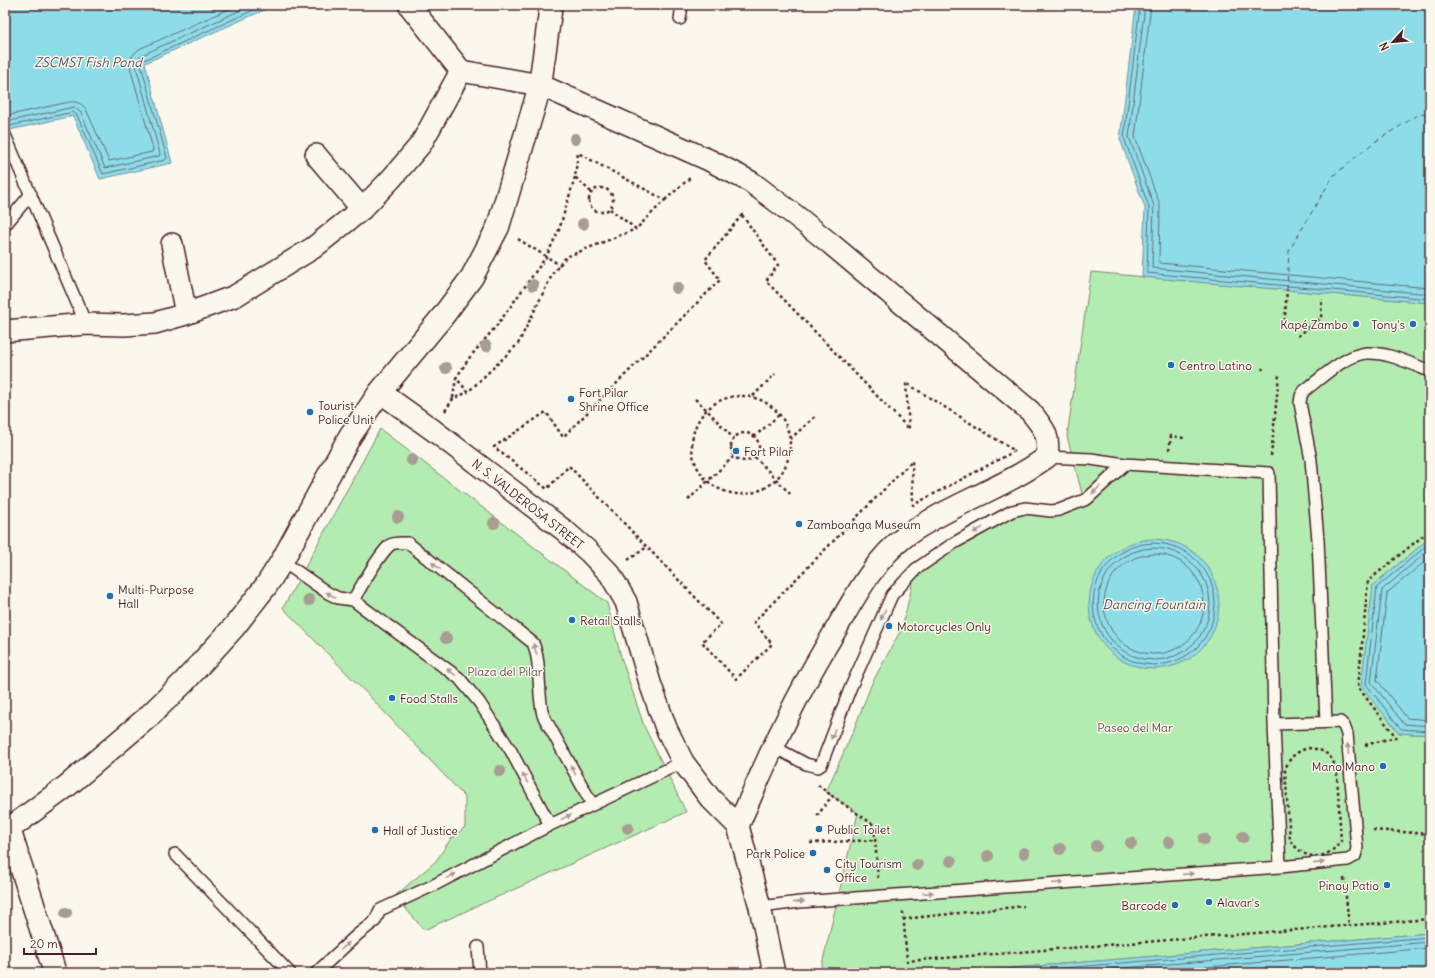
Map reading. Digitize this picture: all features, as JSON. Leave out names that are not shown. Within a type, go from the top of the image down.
[{"type":"street","points":[[409,5],[461,71],[540,85],[709,160],[751,182],[796,216],[1030,411],[1046,433],[1049,443],[1047,457],[1032,468],[933,519],[907,535],[888,553],[867,577],[805,683],[738,826]]},
{"type":"street","points":[[55,973],[7,830],[67,786],[153,712],[184,682],[234,627],[266,586],[282,561],[350,436],[380,392],[444,316],[472,277],[498,227],[540,85],[551,5]]},
{"type":"street","points":[[5,331],[86,324],[124,325],[155,323],[186,314],[235,296],[278,271],[313,248],[362,208],[391,179],[421,144],[461,71]]},
{"type":"street","points":[[316,155],[362,208]]},
{"type":"street","points":[[172,244],[186,314]]},
{"type":"street","name":"N. S. VALDEROSA STREET","points":[[380,392],[433,430],[565,531],[589,552],[610,574],[626,602],[650,683],[666,728],[683,762],[710,798],[738,826],[760,907],[774,973]]},
{"type":"lane","points":[[680,20],[682,5]]},
{"type":"lane","points":[[5,135],[86,324]]},
{"type":"lane","points":[[5,225],[31,194]]},
{"type":"lane","points":[[1326,722],[1318,540],[1311,460],[1300,403],[1301,396],[1304,391],[1344,361],[1353,356],[1366,353],[1378,353],[1390,356],[1430,370]]},
{"type":"lane","points":[[1047,457],[1091,459],[1125,464],[1269,472],[1274,724],[1280,867]]},
{"type":"lane","points":[[774,747],[806,764],[818,767],[823,763],[850,689],[892,595],[916,569],[954,543],[1012,511],[1025,508],[1051,511],[1059,510],[1087,499],[1125,464]]},
{"type":"lane","points":[[353,600],[380,556],[390,544],[408,543],[533,643],[537,651],[540,703],[543,716],[592,804]]},
{"type":"lane","points":[[282,561],[328,593],[338,598],[353,600],[459,678],[479,702],[511,751],[550,825]]},
{"type":"lane","points":[[760,907],[800,902],[1280,867],[1348,860],[1354,856],[1357,848],[1347,734],[1344,726],[1340,722],[1274,724]]},
{"type":"lane","points":[[316,973],[357,935],[375,921],[380,910],[434,885],[592,804],[683,762]]},
{"type":"lane","points":[[175,854],[290,973]]},
{"type":"lane","points":[[478,948],[480,973]]},
{"type":"path","points":[[433,430],[453,399],[456,378],[470,357],[498,324],[546,257],[559,230],[575,177],[578,152],[665,200]]},
{"type":"path","points":[[453,399],[468,392],[518,344],[553,273],[566,258],[636,229],[709,160]]},
{"type":"path","points":[[575,177],[591,192]]},
{"type":"path","points":[[603,187],[610,191],[613,195],[614,202],[610,208],[606,212],[601,213],[592,208],[589,201],[591,192],[597,188],[603,187]]},
{"type":"path","points":[[610,208],[636,229]]},
{"type":"path","points":[[742,215],[778,265],[766,281],[909,429],[906,383],[1014,451],[914,505],[912,461],[754,622],[772,644],[736,679],[702,642],[721,624],[569,466],[547,489],[494,446],[546,412],[563,437],[720,280],[705,260],[742,215]]},
{"type":"path","points":[[498,227],[560,265]]},
{"type":"path","points":[[1284,327],[1287,290]]},
{"type":"path","points":[[1298,336],[1321,318],[1322,299]]},
{"type":"path","points":[[753,396],[775,374]]},
{"type":"path","points":[[1269,472],[1279,375]]},
{"type":"path","points":[[456,378],[468,392]]},
{"type":"path","points":[[753,396],[780,414],[790,439],[788,461],[777,480],[761,491],[742,495],[724,492],[707,482],[693,459],[693,432],[706,409],[728,397],[753,396]]},
{"type":"path","points":[[695,399],[733,438]]},
{"type":"path","points":[[754,437],[780,414]]},
{"type":"path","points":[[790,439],[816,416]]},
{"type":"path","points":[[748,433],[754,437],[758,443],[759,450],[755,457],[749,461],[740,461],[734,457],[730,448],[733,438],[740,434],[748,433]]},
{"type":"path","points":[[1166,466],[1171,436],[1184,438]]},
{"type":"path","points":[[688,500],[734,457]]},
{"type":"path","points":[[755,457],[792,496]]},
{"type":"path","points":[[1358,747],[1396,737],[1358,687],[1368,581],[1430,530]]},
{"type":"path","points":[[1308,748],[1317,749],[1325,752],[1331,758],[1335,765],[1337,774],[1341,841],[1336,848],[1328,854],[1315,856],[1302,853],[1295,848],[1290,840],[1285,770],[1288,762],[1293,755],[1300,751],[1308,748]]},
{"type":"path","points":[[817,816],[832,796],[874,825],[880,896]]},
{"type":"path","points":[[1368,830],[1430,834]]},
{"type":"path","points":[[810,843],[875,840]]},
{"type":"path","points":[[1344,870],[1349,925]]},
{"type":"path","points":[[901,895],[908,961],[1430,919]]},
{"type":"green space","name":"Paseo del Mar","points":[[1091,272],[1430,303],[1430,538],[1373,585],[1399,733],[1430,735],[1430,933],[955,973],[820,973],[858,813],[826,792],[854,729],[872,683],[902,628],[916,569],[1011,513],[1084,501],[1067,436]]},
{"type":"green space","name":"Plaza del Pilar","points":[[380,429],[607,603],[621,657],[644,726],[686,812],[424,930],[395,896],[436,861],[450,840],[465,827],[465,797],[283,608]]},
{"type":"water","name":"ZSCMST Fish Pond","points":[[5,5],[266,5],[264,10],[145,63],[172,163],[100,179],[73,116],[5,131]]},
{"type":"water","points":[[1136,5],[1430,5],[1430,303],[1142,277],[1145,208],[1120,139]]},
{"type":"water","points":[[1430,538],[1430,735],[1399,733],[1361,686],[1373,585]]},
{"type":"water","name":"Dancing Fountain","points":[[1160,539],[1179,544],[1200,558],[1214,579],[1218,591],[1218,617],[1214,629],[1200,650],[1179,664],[1167,668],[1148,669],[1129,664],[1108,650],[1094,629],[1090,617],[1089,598],[1094,579],[1108,558],[1129,544],[1141,540]]},
{"type":"water","points":[[1430,933],[1430,973],[955,973]]},
{"type":"ferry route","points":[[1287,290],[1289,251],[1333,176],[1373,143],[1416,116],[1430,112]]},
{"type":"place","name":"Kapé Zambo","points":[[1356,324]]},
{"type":"place","name":"Tony's","points":[[1413,324]]},
{"type":"place","name":"Centro Latino","points":[[1171,365]]},
{"type":"place","name":"Fort Pilar Shrine Office","points":[[571,399]]},
{"type":"place","name":"Tourist Police Unit","points":[[310,412]]},
{"type":"place","name":"Fort Pilar","points":[[736,451]]},
{"type":"place","name":"Zamboanga Museum","points":[[799,524]]},
{"type":"place","name":"Multi-Purpose Hall","points":[[110,596]]},
{"type":"place","name":"Retail Stalls","points":[[572,620]]},
{"type":"place","name":"Motorcycles Only","points":[[889,626]]},
{"type":"place","name":"Food Stalls","points":[[392,698]]},
{"type":"place","name":"Mano Mano","points":[[1383,766]]},
{"type":"place","name":"Public Toilet","points":[[819,829]]},
{"type":"place","name":"Hall of Justice","points":[[375,830]]},
{"type":"place","name":"Park Police","points":[[813,853]]},
{"type":"place","name":"City Tourism Office","points":[[827,870]]},
{"type":"place","name":"Pinoy Patio","points":[[1387,885]]},
{"type":"place","name":"Alavar's","points":[[1209,902]]},
{"type":"place","name":"Barcode","points":[[1175,905]]}]
